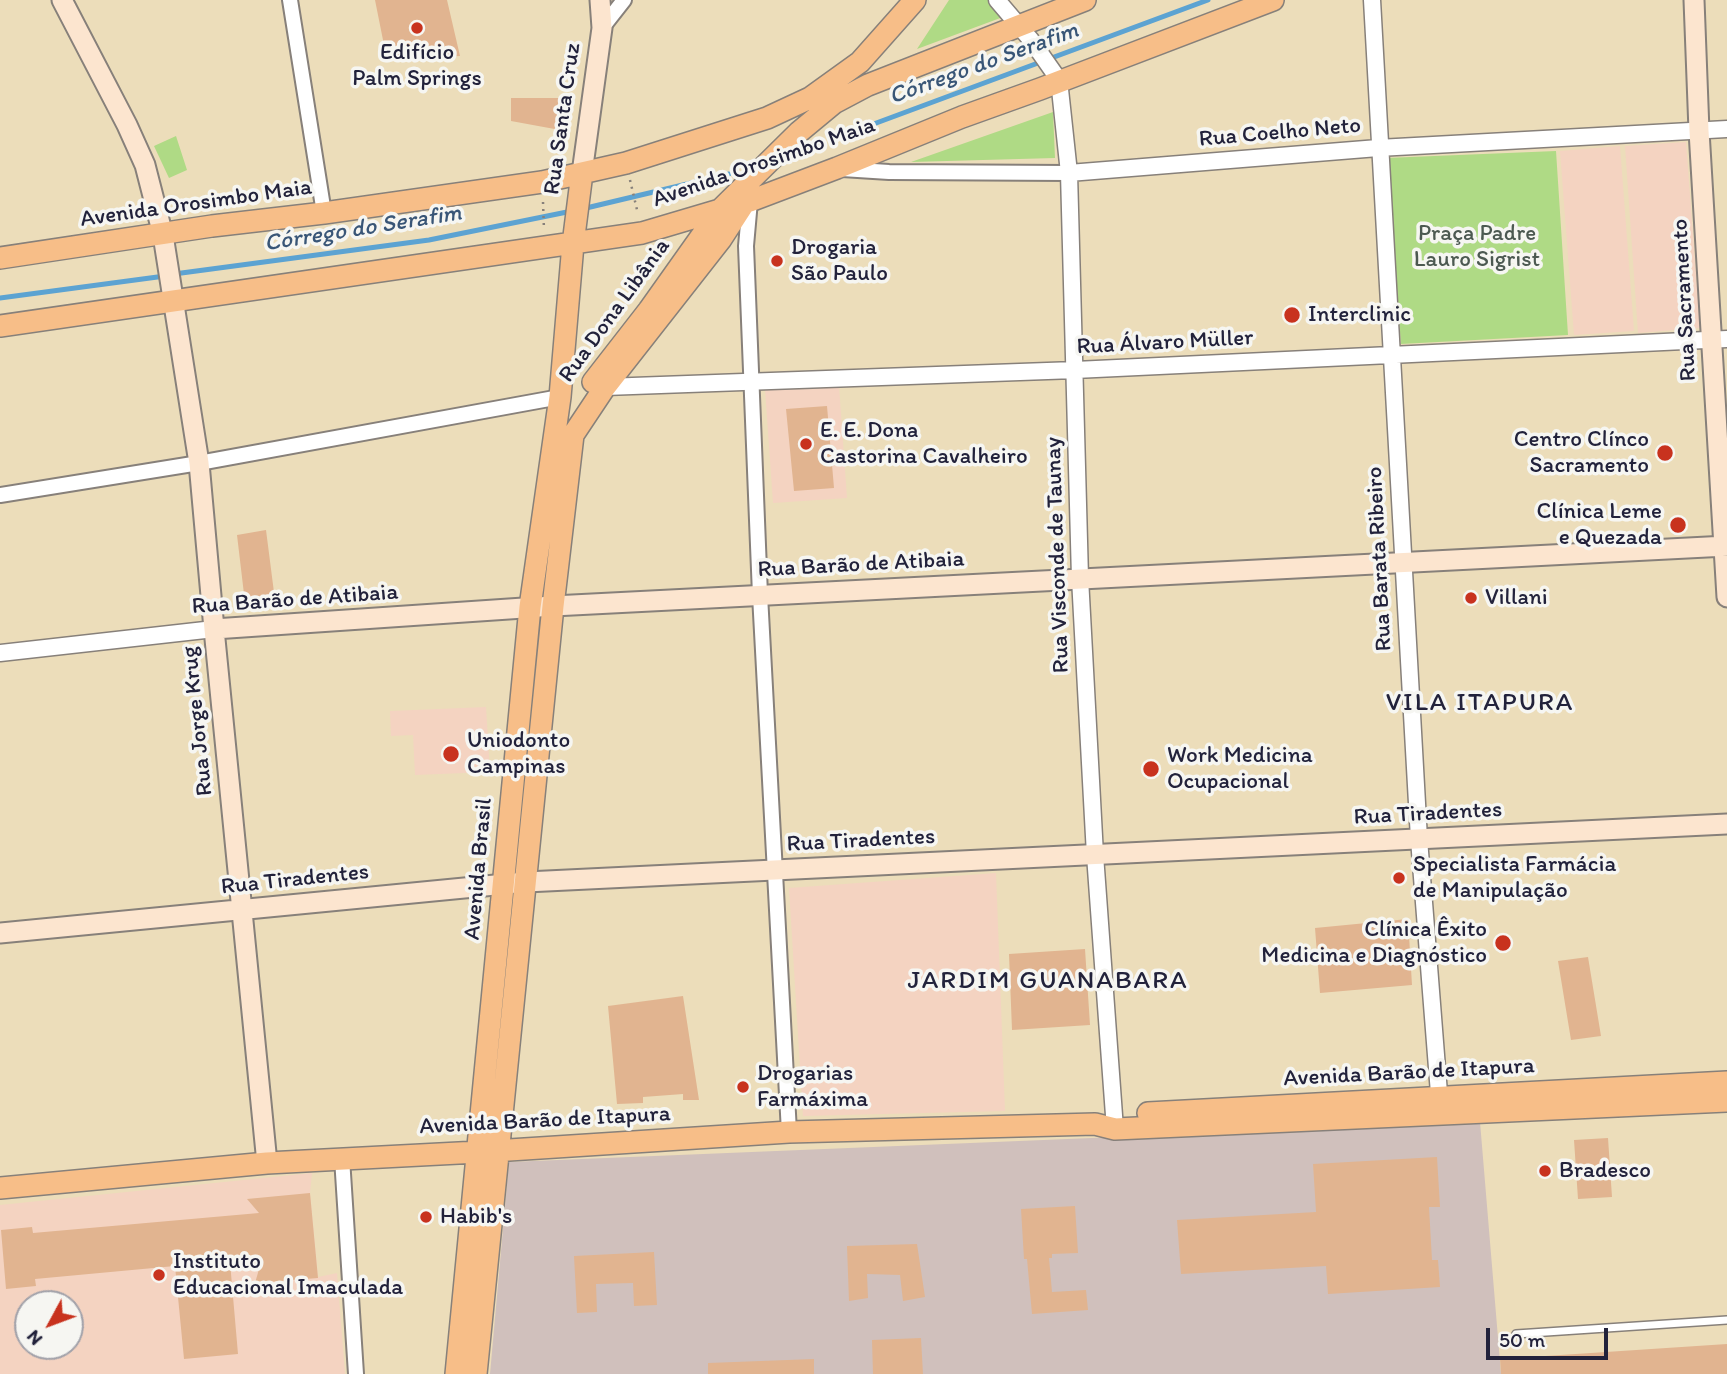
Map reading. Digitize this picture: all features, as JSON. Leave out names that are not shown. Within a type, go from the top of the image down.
[{"type":"main road","name":"Rua Jorge Krug","points":[[62,0],[136,145],[148,178],[164,241],[200,463],[267,1163]]},
{"type":"main road","name":"Rua Santa Cruz","points":[[574,238],[602,28],[600,0]]},
{"type":"main road","points":[[775,114],[848,58],[897,0]]},
{"type":"main road","points":[[775,114],[827,88],[860,62],[915,0]]},
{"type":"main road","name":"Avenida Orosimbo Maia","points":[[799,132],[834,103],[868,85],[1024,33],[1085,0]]},
{"type":"main road","name":"Avenida Orosimbo Maia","points":[[0,327],[171,295],[545,247],[574,238],[642,233],[747,201],[837,168],[962,117],[1055,74],[1273,0]]},
{"type":"main road","name":"Rua Sacramento","points":[[1694,0],[1699,131],[1719,340],[1727,597]]},
{"type":"main road","name":"Avenida Orosimbo Maia","points":[[0,258],[164,241],[212,226],[581,179],[775,114]]},
{"type":"main road","name":"Rua Dona Libânia","points":[[573,435],[578,409],[586,391],[649,310],[720,210],[799,132]]},
{"type":"main road","name":"Rua Dona Libânia","points":[[605,387],[721,239],[747,201]]},
{"type":"main road","name":"Avenida Brasil","points":[[476,1374],[504,884],[530,607],[560,397],[574,238]]},
{"type":"main road","name":"Avenida Brasil","points":[[456,1374],[526,882],[573,435],[605,387]]},
{"type":"main road","name":"Rua Barão de Atibaia","points":[[214,629],[530,607],[1726,546]]},
{"type":"main road","name":"Rua Tiradentes","points":[[0,933],[526,882],[1727,824]]},
{"type":"main road","name":"Avenida Barão de Itapura","points":[[0,1188],[342,1158],[789,1132],[1108,1123],[1440,1106],[1727,1082]]},
{"type":"main road","name":"Avenida Barão de Itapura","points":[[1440,1106],[1727,1101]]},
{"type":"street","points":[[290,0],[324,213]]},
{"type":"street","points":[[602,28],[624,0]]},
{"type":"street","name":"Rua Visconde de Taunay","points":[[996,0],[1055,74],[1069,173],[1080,578],[1108,1123]]},
{"type":"street","name":"Rua Barata Ribeiro","points":[[1372,0],[1378,148],[1419,839],[1440,1106]]},
{"type":"street","name":"Rua Coelho Neto","points":[[837,168],[889,172],[1069,173],[1378,148],[1727,129]]},
{"type":"street","points":[[747,201],[746,246],[760,595],[789,1132]]},
{"type":"street","name":"Rua Álvaro Müller","points":[[605,387],[1074,370],[1719,340]]},
{"type":"street","points":[[0,495],[200,463],[560,397]]},
{"type":"street","name":"Rua Barão de Atibaia","points":[[0,653],[214,629]]},
{"type":"street","points":[[342,1158],[356,1374]]},
{"type":"lane","points":[[1517,1334],[1727,1320]]},
{"type":"path","points":[[626,163],[642,233]]},
{"type":"path","points":[[542,182],[545,247]]},
{"type":"shaded area","points":[[1686,142],[1700,328],[1638,333],[1625,146]]},
{"type":"shaded area","points":[[1620,146],[1634,331],[1574,335],[1560,151]]},
{"type":"shaded area","name":"E. E. Dona Castorina Cavalheiro","points":[[839,386],[847,498],[773,503],[765,389]]},
{"type":"shaded area","name":"Uniodonto Campinas","points":[[486,707],[490,772],[415,775],[413,735],[391,736],[390,711]]},
{"type":"shaded area","points":[[996,873],[1005,1111],[803,1116],[789,888]]},
{"type":"shaded area","points":[[1480,1122],[1501,1374],[490,1374],[509,1162]]},
{"type":"shaded area","name":"Instituto Educacional Imaculada","points":[[312,1173],[310,1193],[318,1277],[337,1273],[345,1374],[0,1374],[0,1205]]},
{"type":"green space","points":[[949,0],[988,0],[1003,17],[917,49]]},
{"type":"green space","points":[[1053,112],[1055,158],[911,162]]},
{"type":"green space","points":[[176,136],[187,170],[169,178],[154,146]]},
{"type":"green space","name":"Praça Padre Lauro Sigrist","points":[[1556,151],[1568,335],[1401,344],[1386,158]]},
{"type":"building","name":"Edifício Palm Springs","points":[[375,0],[447,0],[460,56],[387,60]]},
{"type":"building","points":[[511,98],[564,98],[560,130],[511,121]]},
{"type":"building","points":[[827,406],[834,488],[794,491],[786,409]]},
{"type":"building","points":[[266,530],[276,608],[246,611],[237,535]]},
{"type":"building","points":[[1408,919],[1412,985],[1320,993],[1315,928]]},
{"type":"building","points":[[1085,949],[1090,1025],[1012,1030],[1009,954]]},
{"type":"building","points":[[1588,957],[1601,1036],[1571,1040],[1558,961]]},
{"type":"building","points":[[683,996],[699,1100],[683,1100],[683,1094],[643,1097],[643,1103],[617,1104],[608,1006]]},
{"type":"building","points":[[1608,1138],[1612,1197],[1578,1199],[1574,1140]]},
{"type":"building","points":[[1437,1157],[1440,1207],[1429,1207],[1432,1260],[1438,1260],[1440,1287],[1328,1294],[1326,1266],[1181,1274],[1177,1220],[1316,1212],[1313,1164]]},
{"type":"building","points":[[310,1193],[318,1278],[255,1283],[262,1259],[230,1262],[238,1354],[184,1359],[175,1266],[35,1279],[36,1286],[6,1289],[1,1230],[32,1227],[33,1233],[259,1213],[247,1199]]},
{"type":"building","points":[[1075,1206],[1078,1253],[1052,1254],[1052,1258],[1049,1258],[1052,1292],[1086,1290],[1088,1310],[1032,1314],[1027,1259],[1024,1259],[1021,1209]]},
{"type":"building","points":[[917,1244],[925,1297],[903,1301],[900,1275],[867,1274],[868,1298],[849,1301],[847,1246]]},
{"type":"building","points":[[654,1252],[657,1305],[634,1306],[633,1283],[596,1284],[597,1312],[577,1313],[574,1256]]},
{"type":"building","points":[[921,1338],[923,1374],[873,1374],[872,1340]]},
{"type":"building","points":[[1727,1344],[1727,1374],[1501,1374],[1500,1359]]},
{"type":"building","points":[[814,1359],[814,1374],[708,1374],[708,1363]]},
{"type":"waterway","name":"Córrego do Serafim","points":[[852,132],[1208,0]]},
{"type":"waterway","name":"Córrego do Serafim","points":[[582,209],[729,174]]},
{"type":"waterway","name":"Córrego do Serafim","points":[[174,274],[429,240],[572,211]]},
{"type":"waterway","name":"Córrego do Serafim","points":[[0,298],[165,276]]},
{"type":"place","name":"Edifício Palm Springs","points":[[417,28]]},
{"type":"place","name":"Drogaria São Paulo","points":[[777,261]]},
{"type":"place","name":"Interclinic","points":[[1292,315]]},
{"type":"place","name":"E. E. Dona Castorina Cavalheiro","points":[[806,444]]},
{"type":"place","name":"Centro Clínco Sacramento","points":[[1665,453]]},
{"type":"place","name":"Clínica Leme e Quezada","points":[[1678,525]]},
{"type":"place","name":"Villani","points":[[1471,598]]},
{"type":"place","name":"Uniodonto Campinas","points":[[451,754]]},
{"type":"place","name":"Work Medicina Ocupacional","points":[[1151,769]]},
{"type":"place","name":"Specialista Farmácia de Manipulação","points":[[1399,878]]},
{"type":"place","name":"Clínica Êxito Medicina e Diagnóstico","points":[[1503,943]]},
{"type":"place","name":"Drogarias Farmáxima","points":[[743,1087]]},
{"type":"place","name":"Bradesco","points":[[1545,1171]]},
{"type":"place","name":"Habib's","points":[[426,1217]]},
{"type":"place","name":"Instituto Educacional Imaculada","points":[[159,1275]]},
{"type":"district","name":"VILA ITAPURA","points":[[1480,703]]},
{"type":"district","name":"JARDIM GUANABARA","points":[[1048,981]]}]
